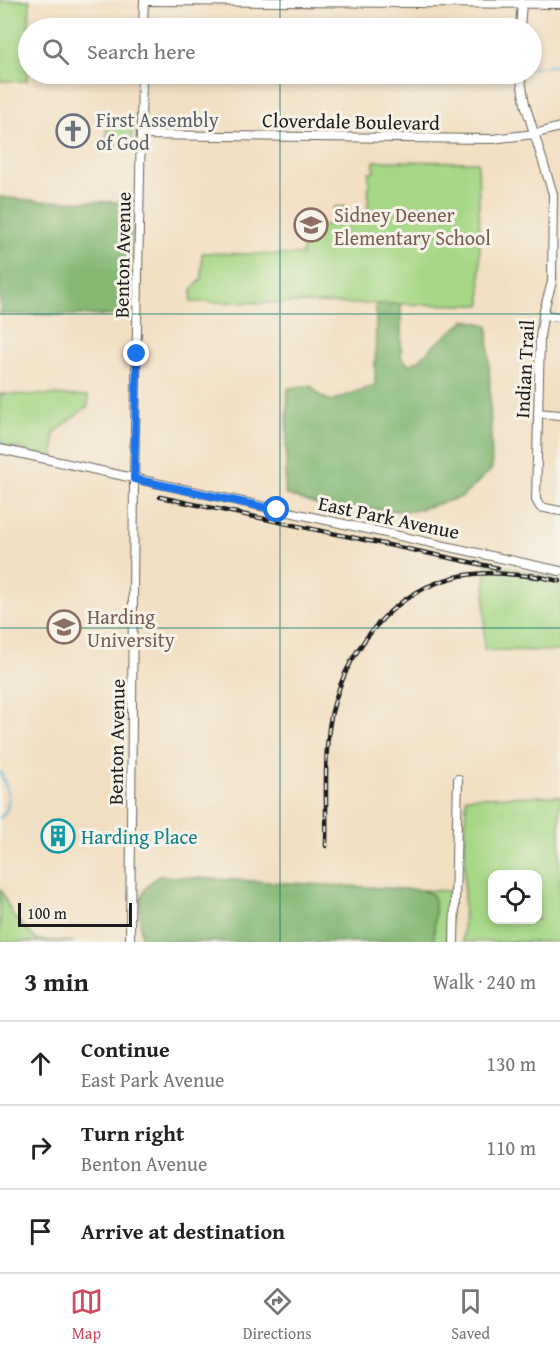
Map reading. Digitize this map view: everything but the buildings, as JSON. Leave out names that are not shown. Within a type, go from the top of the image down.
[{"type":"street","points":[[143,18],[144,0],[560,4]]},
{"type":"street","points":[[521,18],[522,3]]},
{"type":"street","name":"Benton Avenue","points":[[130,942],[134,479],[142,84]]},
{"type":"street","name":"Indian Trail","points":[[522,84],[525,104],[552,187],[557,220],[552,282],[543,315],[536,500],[540,507],[560,511]]},
{"type":"street","name":"Cloverdale Boulevard","points":[[141,135],[484,139],[534,134],[560,127]]},
{"type":"street","points":[[543,315],[560,317]]},
{"type":"street","points":[[538,413],[560,415]]},
{"type":"street","name":"East Park Avenue","points":[[0,449],[560,570]]},
{"type":"street","points":[[454,942],[458,779]]},
{"type":"green space","points":[[0,0],[30,0],[29,18],[18,18],[18,81],[0,81]]},
{"type":"green space","points":[[107,124],[132,124],[132,146],[106,146]]},
{"type":"green space","points":[[374,161],[478,162],[481,305],[191,302],[192,289],[202,279],[202,253],[302,255],[303,243],[313,243],[320,225],[333,225],[334,207],[346,207],[346,212],[368,213],[369,172],[374,172]]},
{"type":"green space","points":[[0,197],[38,201],[132,202],[131,316],[0,314]]},
{"type":"green space","points":[[376,304],[401,304],[401,357],[409,365],[419,360],[466,320],[488,325],[492,469],[462,497],[413,511],[328,509],[285,494],[288,388],[311,386],[320,396],[331,401],[375,385]]},
{"type":"green space","points":[[0,394],[88,396],[88,406],[54,433],[54,458],[0,444]]},
{"type":"green space","points":[[486,561],[560,580],[560,651],[484,650]]},
{"type":"green space","points":[[560,796],[560,942],[463,942],[466,797]]},
{"type":"green space","points":[[159,876],[422,890],[433,895],[434,942],[141,942],[141,897],[150,883]]},
{"type":"green space","points":[[0,888],[13,916],[37,940],[74,942],[0,942]]},
{"type":"green space","points":[[422,890],[451,891],[449,942],[434,942],[433,895]]},
{"type":"waterway","points":[[542,67],[560,65]]},
{"type":"waterway","points":[[0,772],[8,796],[7,808],[0,818]]},
{"type":"railway","points":[[160,497],[498,568]]},
{"type":"railway","points":[[326,846],[326,764],[332,711],[351,661],[366,638],[404,601],[427,587],[452,578],[484,573],[538,577]]},
{"type":"railway","points":[[530,575],[560,581]]},
{"type":"place","name":"First Assembly of God","points":[[73,131]]},
{"type":"place","name":"Sidney Deener Elementary School","points":[[311,225]]},
{"type":"place","name":"Harding University","points":[[64,627]]},
{"type":"place","name":"Harding Place","points":[[58,836]]},
{"type":"route","points":[[137,354],[134,479],[277,510]]}]
